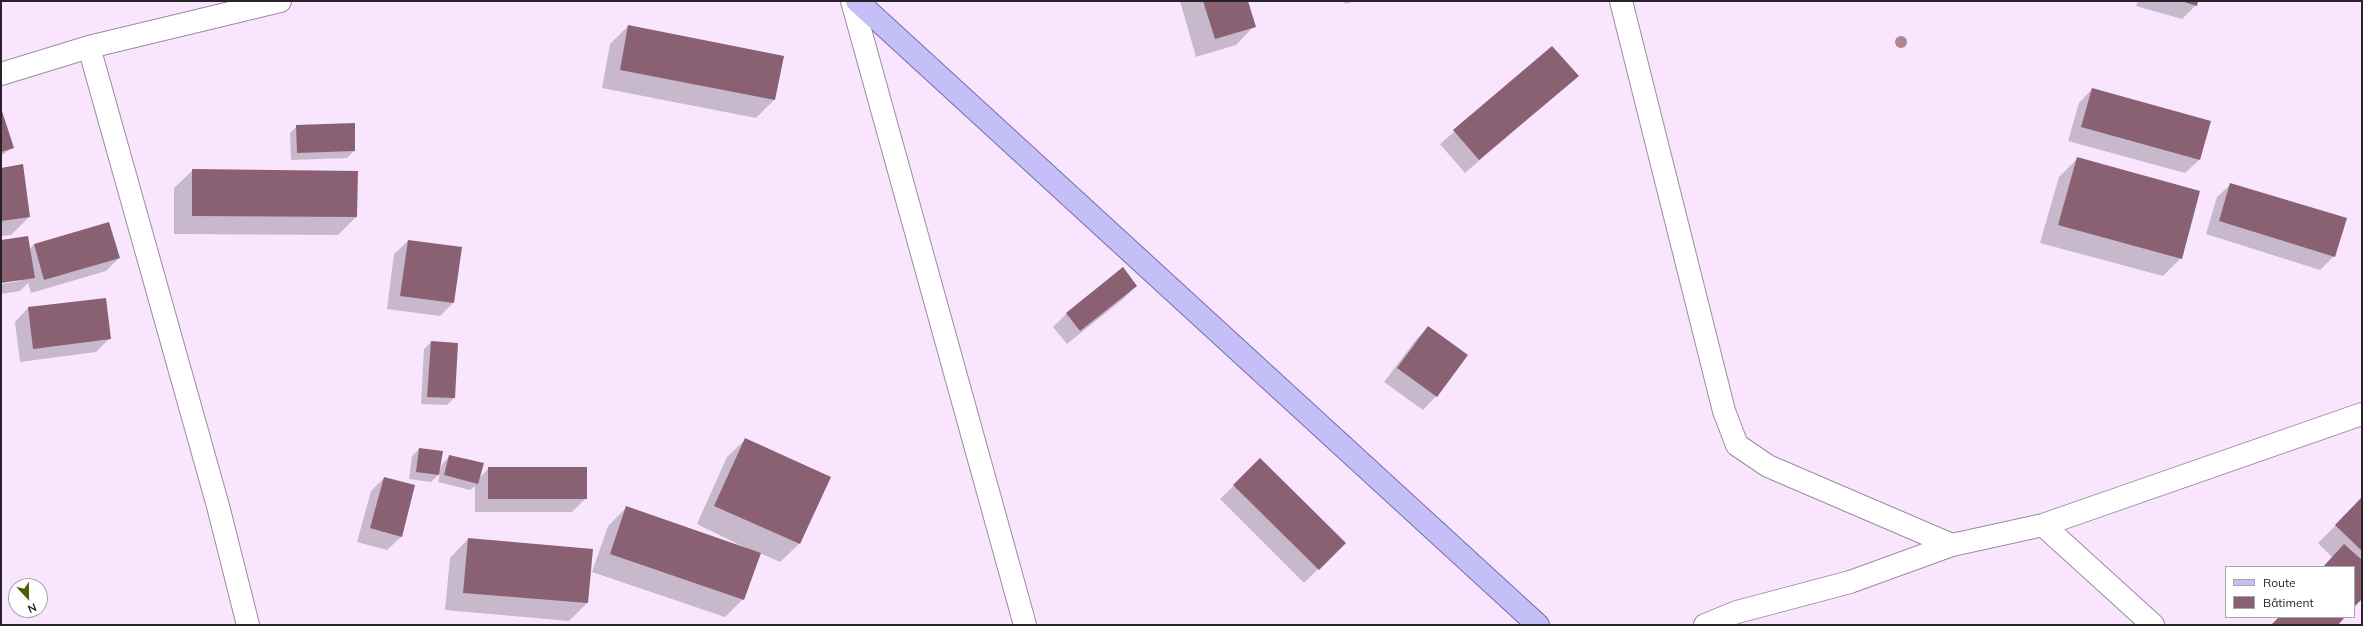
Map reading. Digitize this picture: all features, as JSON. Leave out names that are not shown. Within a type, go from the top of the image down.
[{"type":"main road","points":[[858,1],[1538,625]]},
{"type":"street","points":[[1,74],[90,47],[280,1]]},
{"type":"street","points":[[852,1],[1025,625]]},
{"type":"street","points":[[1622,1],[1724,411],[1737,445],[1768,466],[1952,544]]},
{"type":"street","points":[[90,47],[216,498],[248,625]]},
{"type":"street","points":[[1705,625],[1737,612],[1850,582],[1952,544],[2044,525],[2362,414]]},
{"type":"street","points":[[2044,525],[2154,625]]},
{"type":"building","points":[[1203,1],[1248,1],[1256,27],[1215,39]]},
{"type":"building","points":[[2181,1],[2198,1],[2197,6]]},
{"type":"building","points":[[628,25],[784,56],[775,100],[620,70]]},
{"type":"building","points":[[1552,46],[1579,76],[1479,160],[1453,130]]},
{"type":"building","points":[[2092,88],[2211,121],[2200,160],[2081,127]]},
{"type":"building","points":[[1,108],[14,148],[1,152]]},
{"type":"building","points":[[355,123],[355,151],[297,153],[296,125]]},
{"type":"building","points":[[2077,157],[2200,191],[2182,259],[2058,225]]},
{"type":"building","points":[[23,164],[30,217],[1,221],[1,168]]},
{"type":"building","points":[[192,169],[358,171],[357,217],[192,216]]},
{"type":"building","points":[[2230,183],[2347,218],[2335,257],[2219,221]]},
{"type":"building","points":[[109,222],[120,258],[44,280],[34,244]]},
{"type":"building","points":[[28,236],[35,278],[1,283],[1,240]]},
{"type":"building","points":[[408,240],[462,247],[454,303],[400,296]]},
{"type":"building","points":[[1123,267],[1137,286],[1080,331],[1066,313]]},
{"type":"building","points":[[106,298],[111,339],[33,349],[28,307]]},
{"type":"building","points":[[1428,326],[1468,355],[1437,397],[1397,368]]},
{"type":"building","points":[[431,341],[458,343],[455,398],[427,397]]},
{"type":"building","points":[[745,438],[831,477],[800,544],[714,506]]},
{"type":"building","points":[[419,448],[443,451],[439,475],[416,472]]},
{"type":"building","points":[[449,455],[484,463],[478,484],[444,475]]},
{"type":"building","points":[[1260,458],[1346,543],[1319,570],[1233,485]]},
{"type":"building","points":[[488,467],[587,467],[587,499],[488,499]]},
{"type":"building","points":[[384,477],[415,485],[402,537],[370,528]]},
{"type":"building","points":[[2362,497],[2362,551],[2335,525]]},
{"type":"building","points":[[626,506],[761,553],[744,600],[610,554]]},
{"type":"building","points":[[468,538],[593,549],[588,603],[463,593]]},
{"type":"building","points":[[2344,544],[2362,560],[2362,599],[2355,606],[2355,566],[2324,566]]},
{"type":"building","points":[[2278,618],[2344,618],[2338,625],[2271,625]]}]
